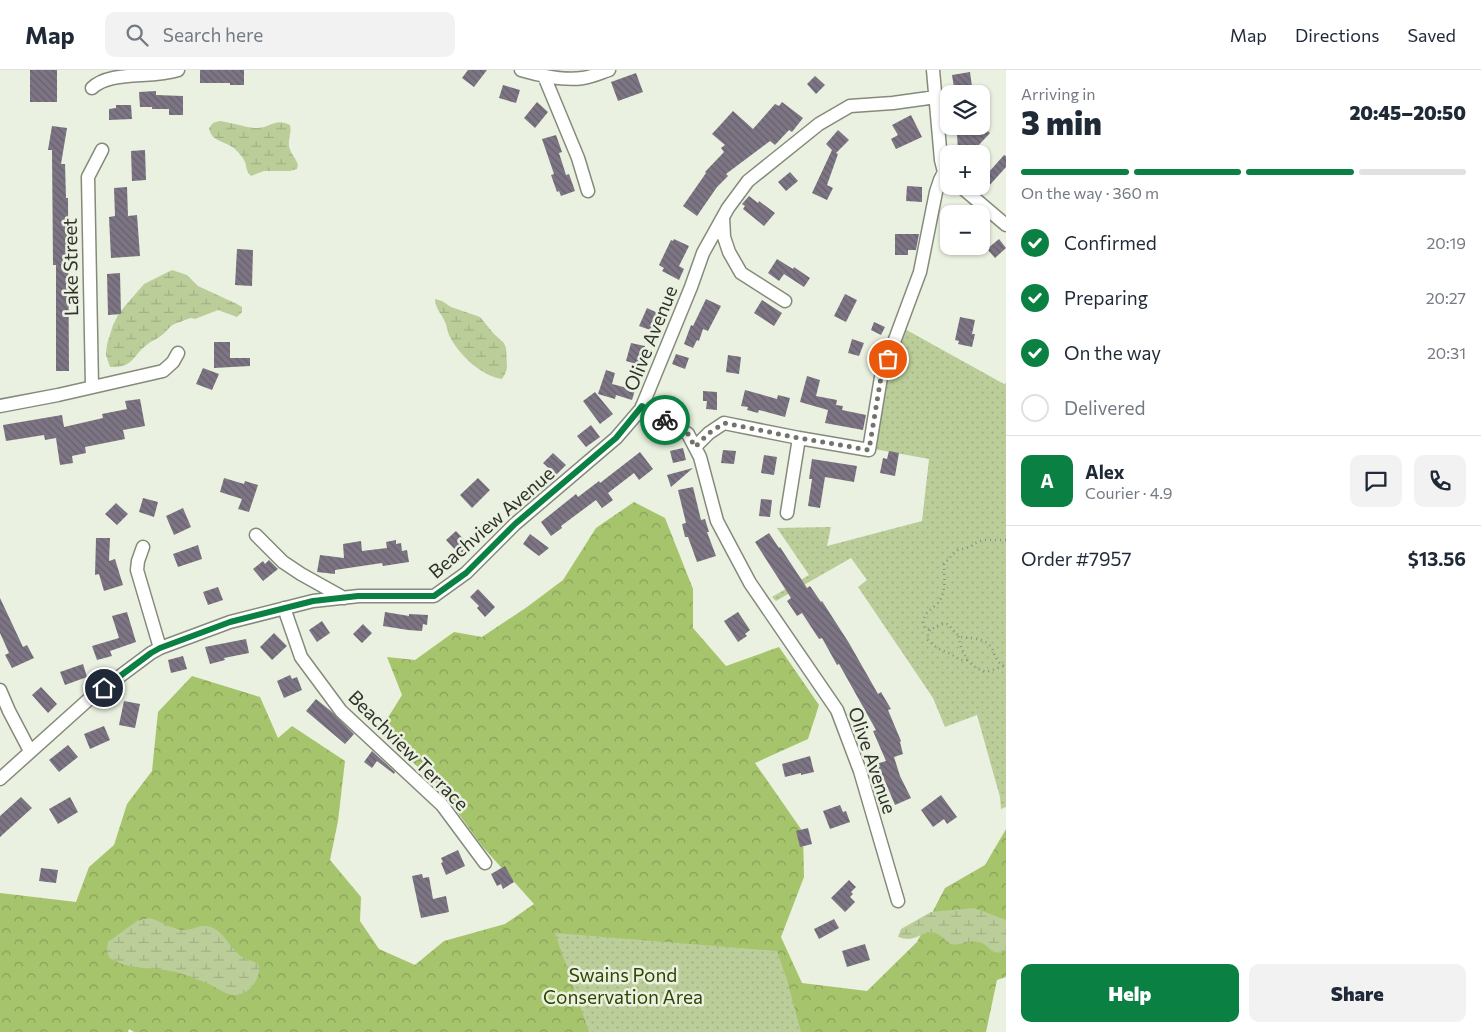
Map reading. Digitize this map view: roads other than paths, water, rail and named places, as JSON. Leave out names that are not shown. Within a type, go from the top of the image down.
[{"type":"street","points":[[92,88],[96,81],[106,75],[124,72],[170,72],[178,70]]},
{"type":"street","points":[[521,70],[544,76],[581,79],[609,70]]},
{"type":"street","points":[[933,70],[940,147]]},
{"type":"street","points":[[544,76],[574,149],[588,190]]},
{"type":"street","name":"Olive Avenue","points":[[898,901],[860,771],[837,710],[750,583],[717,521],[700,457],[688,434],[642,406],[688,295],[703,253],[723,217],[748,182],[819,124],[850,106],[893,104],[936,97]]},
{"type":"street","name":"Lake Street","points":[[92,387],[88,177],[102,150]]},
{"type":"street","points":[[695,447],[709,433],[724,423],[869,450],[881,377],[920,272],[940,180]]},
{"type":"street","points":[[971,195],[1006,225]]},
{"type":"street","points":[[723,217],[724,237],[729,252],[741,273],[785,301]]},
{"type":"street","points":[[0,406],[163,371],[173,362],[178,353]]},
{"type":"street","name":"Beachview Avenue","points":[[0,779],[88,700],[160,648],[230,622],[313,601],[358,596],[434,596],[466,573],[515,524],[616,438],[642,406]]},
{"type":"street","points":[[787,513],[799,438]]},
{"type":"street","points":[[256,535],[283,562],[344,598]]},
{"type":"street","points":[[143,547],[137,570],[160,648]]},
{"type":"street","name":"Beachview Terrace","points":[[284,608],[301,658],[341,711],[442,804],[485,863]]},
{"type":"street","points":[[0,690],[30,751]]},
{"type":"park label","name":"Swains Pond Conservation Area","points":[[623,985]]}]
